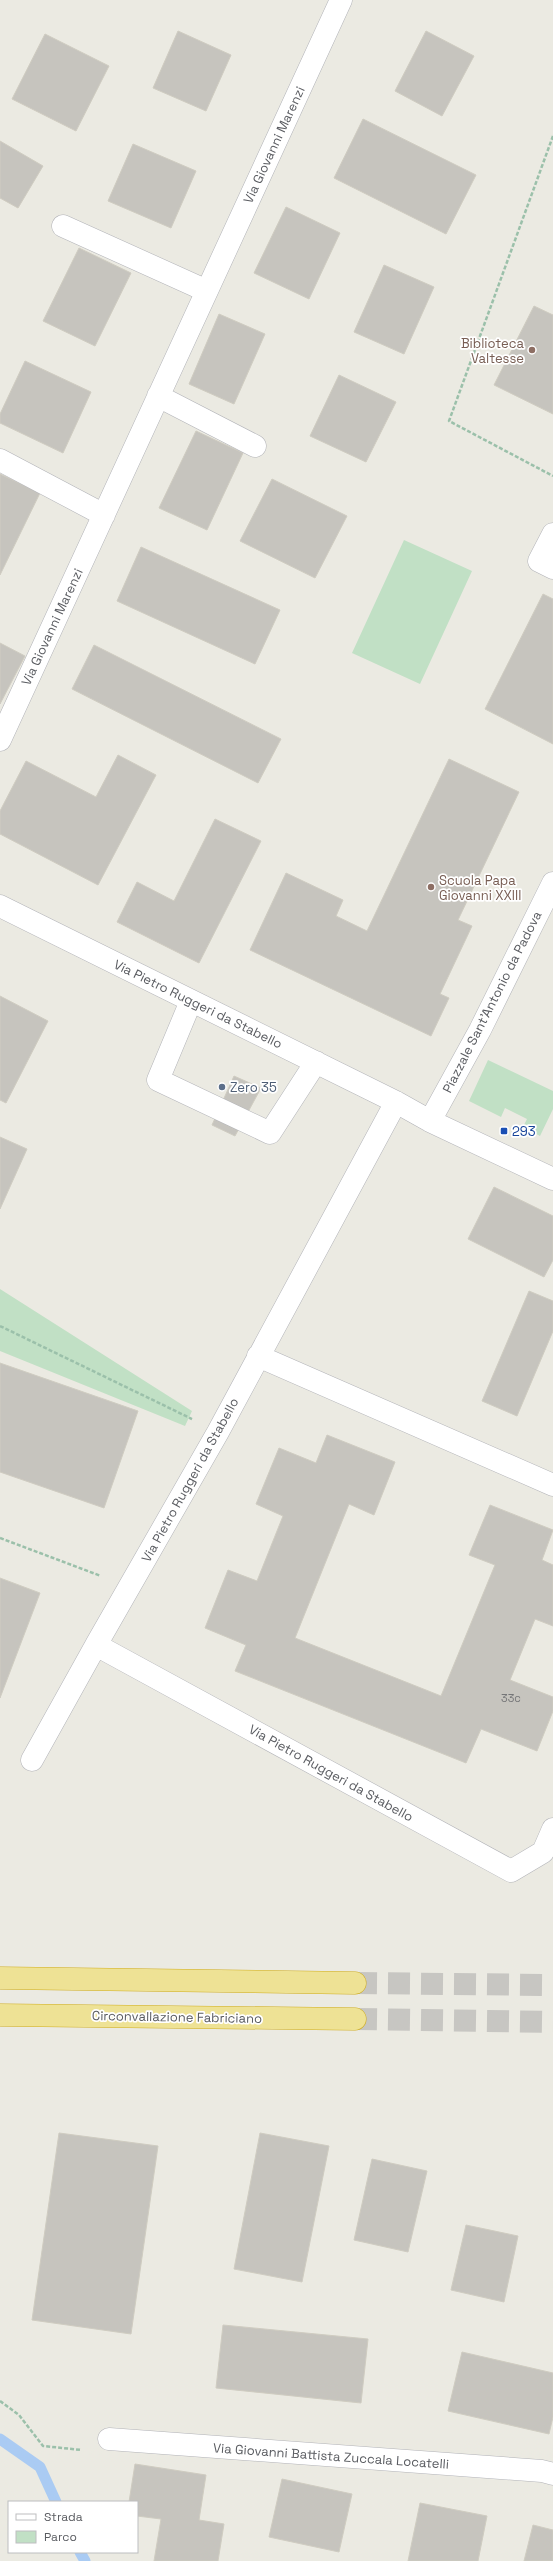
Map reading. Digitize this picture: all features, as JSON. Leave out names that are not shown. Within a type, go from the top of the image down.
[{"type":"highway","points":[[0,1978],[355,1983]]},
{"type":"highway","name":"Circonvallazione Fabriciano","points":[[0,2015],[355,2019]]},
{"type":"street","name":"Via Giovanni Marenzi","points":[[0,740],[341,0]]},
{"type":"street","points":[[63,226],[207,291]]},
{"type":"street","points":[[158,396],[255,446]]},
{"type":"street","points":[[0,460],[104,515]]},
{"type":"street","points":[[553,534],[539,561],[553,568]]},
{"type":"street","name":"Piazzale Sant'Antonio da Padova","points":[[430,1121],[480,1030],[553,883]]},
{"type":"street","name":"Via Pietro Ruggeri da Stabello","points":[[0,906],[316,1062],[396,1102],[430,1121],[553,1179]]},
{"type":"street","points":[[191,1001],[158,1080],[270,1133],[316,1062]]},
{"type":"street","name":"Via Pietro Ruggeri da Stabello","points":[[32,1760],[218,1432],[396,1102]]},
{"type":"street","points":[[258,1356],[553,1485]]},
{"type":"street","name":"Via Pietro Ruggeri da Stabello","points":[[96,1646],[510,1871],[543,1852],[553,1829]]},
{"type":"street","name":"Via Giovanni Battista Zuccala Locatelli","points":[[109,2440],[542,2471],[553,2474]]},
{"type":"path","points":[[553,136],[449,422],[553,476]]},
{"type":"path","points":[[0,1326],[190,1418]]},
{"type":"path","points":[[0,1538],[129,1587]]},
{"type":"path","points":[[0,2401],[19,2415],[43,2446],[88,2451],[109,2440]]},
{"type":"green space","points":[[404,540],[472,571],[420,684],[352,653]]},
{"type":"green space","points":[[488,1060],[553,1091],[553,1109],[540,1136],[523,1127],[527,1119],[505,1108],[501,1117],[469,1101]]},
{"type":"green space","points":[[0,1289],[192,1411],[185,1426],[0,1351]]},
{"type":"building","points":[[178,31],[231,55],[206,111],[153,88]]},
{"type":"building","points":[[426,31],[474,56],[442,116],[395,91]]},
{"type":"building","points":[[45,34],[109,66],[76,131],[12,99]]},
{"type":"building","points":[[363,119],[476,175],[446,234],[334,178]]},
{"type":"building","points":[[0,141],[43,166],[18,208],[0,198]]},
{"type":"building","points":[[133,144],[196,171],[171,228],[108,201]]},
{"type":"building","points":[[286,207],[340,233],[309,299],[254,273]]},
{"type":"building","points":[[79,248],[131,273],[95,346],[43,321]]},
{"type":"building","points":[[384,265],[434,287],[404,354],[354,332]]},
{"type":"building","name":"Biblioteca Valtesse","points":[[534,306],[553,315],[553,414],[494,385]]},
{"type":"building","points":[[219,314],[265,334],[234,404],[189,384]]},
{"type":"building","points":[[25,361],[91,392],[63,453],[0,423],[0,414]]},
{"type":"building","points":[[339,375],[396,402],[366,462],[310,436]]},
{"type":"building","points":[[196,431],[243,453],[207,530],[159,508]]},
{"type":"building","points":[[0,474],[40,493],[0,575]]},
{"type":"building","points":[[272,479],[347,516],[315,578],[240,541]]},
{"type":"building","points":[[141,547],[280,610],[255,664],[117,601]]},
{"type":"building","points":[[543,594],[553,599],[553,744],[485,709]]},
{"type":"building","points":[[0,643],[25,656],[0,704]]},
{"type":"building","points":[[94,645],[281,739],[258,783],[72,689]]},
{"type":"building","points":[[118,755],[156,775],[98,885],[0,834],[0,811],[26,761],[96,797]]},
{"type":"building","name":"Scuola Papa Giovanni XXIII","points":[[449,759],[519,792],[458,920],[472,926],[440,994],[449,998],[431,1036],[250,950],[286,873],[343,900],[336,916],[367,931]]},
{"type":"building","points":[[215,819],[261,841],[199,963],[117,922],[137,882],[174,901]]},
{"type":"building","points":[[0,996],[48,1021],[6,1103],[0,1100]]},
{"type":"building","points":[[234,1076],[261,1088],[235,1136],[212,1125]]},
{"type":"building","points":[[0,1137],[27,1149],[0,1209]]},
{"type":"building","points":[[494,1187],[553,1216],[553,1260],[544,1277],[468,1239]]},
{"type":"building","points":[[529,1291],[553,1301],[553,1331],[517,1416],[482,1401]]},
{"type":"building","points":[[0,1363],[138,1411],[104,1508],[0,1472]]},
{"type":"building","points":[[327,1435],[395,1462],[374,1515],[349,1504],[295,1638],[441,1696],[495,1565],[469,1555],[490,1505],[553,1530],[542,1560],[553,1565],[553,1626],[535,1619],[510,1680],[553,1697],[553,1711],[537,1751],[481,1729],[466,1763],[235,1671],[246,1645],[205,1628],[228,1570],[257,1581],[283,1516],[256,1504],[279,1448],[316,1463]]},
{"type":"building","points":[[0,1578],[40,1593],[0,1698]]},
{"type":"building","points":[[59,2133],[158,2146],[131,2334],[32,2320]]},
{"type":"building","points":[[260,2133],[329,2146],[302,2282],[234,2269]]},
{"type":"building","points":[[372,2159],[427,2171],[408,2252],[354,2240]]},
{"type":"building","points":[[466,2225],[518,2236],[504,2302],[451,2290]]},
{"type":"building","points":[[223,2325],[368,2339],[361,2403],[216,2388]]},
{"type":"building","points":[[462,2352],[553,2373],[553,2417],[549,2434],[448,2411]]},
{"type":"building","points":[[135,2464],[206,2475],[199,2520],[224,2524],[218,2561],[154,2561],[161,2519],[138,2516],[138,2501],[129,2501]]},
{"type":"building","points":[[282,2479],[352,2494],[339,2552],[269,2537]]},
{"type":"building","points":[[420,2503],[487,2516],[478,2561],[408,2561]]},
{"type":"building","points":[[533,2525],[553,2530],[553,2561],[524,2561]]},
{"type":"waterway","points":[[0,2439],[40,2467],[56,2501]]},
{"type":"waterway","points":[[81,2553],[85,2561]]},
{"type":"tunnel","points":[[355,1983],[553,1985]]},
{"type":"tunnel","points":[[355,2019],[553,2022]]},
{"type":"place","name":"Biblioteca Valtesse","points":[[532,350]]},
{"type":"place","name":"Scuola Papa Giovanni XXIII","points":[[431,887]]},
{"type":"place","name":"Zero 35","points":[[222,1087]]},
{"type":"place","name":"293","points":[[504,1131]]}]
